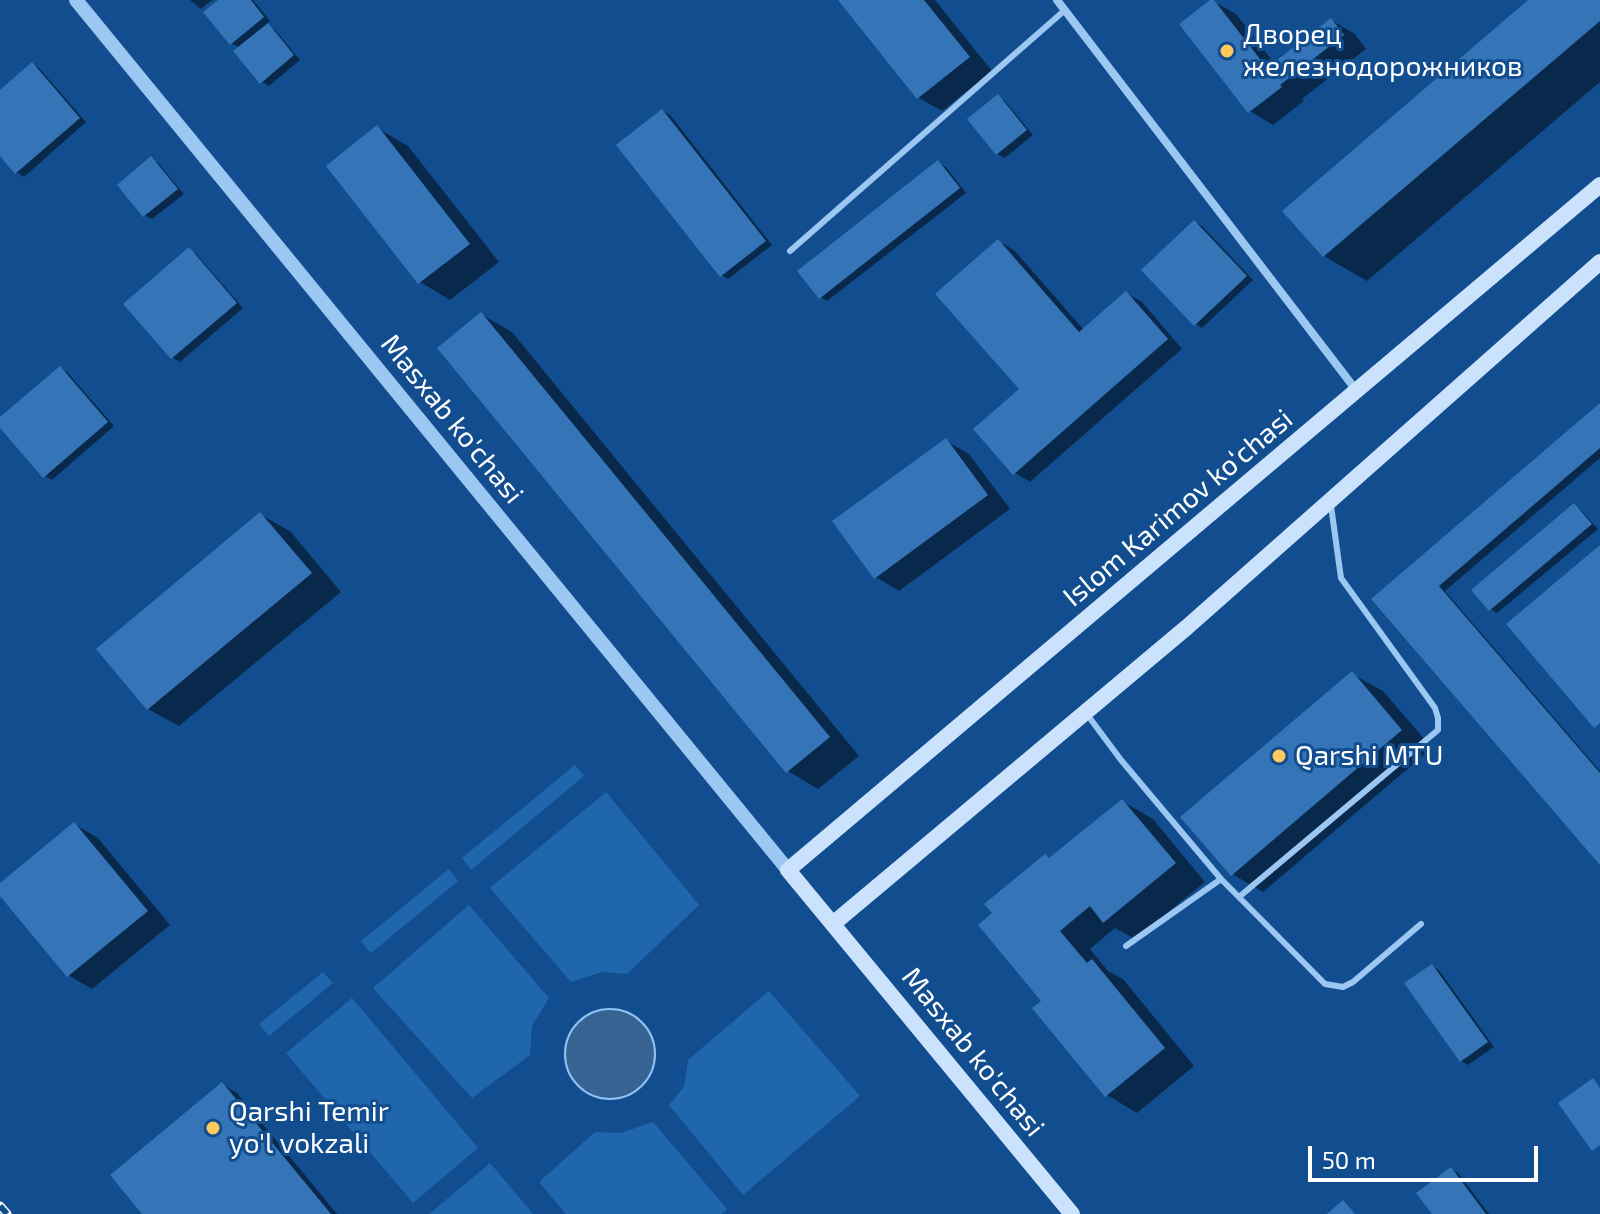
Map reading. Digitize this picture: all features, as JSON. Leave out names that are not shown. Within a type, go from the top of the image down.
[{"type":"main road","name":"Islom Karimov ko‘chasi","points":[[788,870],[1600,185]]},
{"type":"main road","points":[[834,923],[1186,628],[1600,262]]},
{"type":"main road","name":"Masxab ko'chasi","points":[[788,870],[1072,1214]]},
{"type":"street","name":"Masxab ko'chasi","points":[[76,0],[788,870]]},
{"type":"street","points":[[1057,0],[1357,391]]},
{"type":"lane","points":[[790,251],[1065,10]]},
{"type":"lane","points":[[1239,897],[1438,730],[1435,708],[1341,578],[1330,501]]},
{"type":"lane","points":[[1086,713],[1121,760],[1221,879],[1325,984],[1343,987],[1353,982],[1421,924]]},
{"type":"lane","points":[[1126,946],[1221,879]]},
{"type":"shaded area","points":[[575,765],[584,776],[471,870],[462,858]]},
{"type":"shaded area","points":[[606,792],[699,905],[627,974],[602,972],[571,982],[490,888]]},
{"type":"shaded area","points":[[449,869],[458,881],[371,953],[361,941]]},
{"type":"shaded area","points":[[469,905],[549,998],[532,1026],[530,1055],[472,1098],[373,988]]},
{"type":"shaded area","points":[[323,972],[333,983],[269,1036],[259,1024]]},
{"type":"shaded area","points":[[769,991],[860,1096],[743,1195],[669,1105],[684,1087],[688,1060]]},
{"type":"shaded area","points":[[352,998],[478,1148],[413,1203],[286,1053]]},
{"type":"shaded area","points":[[610,1009],[627,1013],[642,1022],[651,1037],[655,1054],[651,1071],[642,1086],[627,1095],[610,1099],[593,1095],[578,1086],[569,1071],[565,1054],[569,1037],[578,1022],[593,1013]]},
{"type":"shaded area","points":[[653,1122],[727,1209],[721,1214],[566,1214],[539,1182],[595,1132],[621,1133]]},
{"type":"shaded area","points":[[490,1163],[533,1214],[429,1214]]},
{"type":"building","points":[[218,0],[251,0],[264,17],[230,45],[203,12]]},
{"type":"building","points":[[838,0],[924,0],[970,57],[917,99]]},
{"type":"building","name":"Дворец железнодорожников","points":[[1214,0],[1267,68],[1331,18],[1344,35],[1248,113],[1179,24]]},
{"type":"building","points":[[1528,0],[1600,0],[1600,21],[1323,257],[1282,211]]},
{"type":"building","points":[[268,23],[294,55],[260,84],[233,51]]},
{"type":"building","points":[[32,62],[80,118],[15,174],[0,156],[0,90]]},
{"type":"building","points":[[998,94],[1027,130],[996,155],[967,119]]},
{"type":"building","points":[[662,109],[766,241],[720,277],[616,145]]},
{"type":"building","points":[[377,125],[470,244],[418,284],[326,166]]},
{"type":"building","points":[[151,156],[178,189],[143,217],[117,185]]},
{"type":"building","points":[[938,160],[960,188],[819,299],[797,271]]},
{"type":"building","points":[[1194,220],[1247,276],[1194,326],[1141,270]]},
{"type":"building","points":[[998,239],[1079,332],[1126,291],[1168,339],[1013,475],[973,429],[1019,389],[935,294]]},
{"type":"building","points":[[189,247],[237,303],[171,359],[123,304]]},
{"type":"building","points":[[481,312],[830,737],[786,773],[437,348]]},
{"type":"building","points":[[60,366],[108,422],[43,478],[0,428],[0,417]]},
{"type":"building","points":[[1600,403],[1600,448],[1439,586],[1600,773],[1600,865],[1371,599]]},
{"type":"building","points":[[946,438],[988,495],[874,579],[832,521]]},
{"type":"building","points":[[1574,503],[1592,524],[1489,611],[1471,590]]},
{"type":"building","points":[[260,512],[312,573],[147,710],[96,649]]},
{"type":"building","points":[[1600,545],[1600,723],[1594,728],[1506,624]]},
{"type":"building","points":[[1352,671],[1402,730],[1231,876],[1180,817]]},
{"type":"building","points":[[1122,799],[1176,863],[1103,923],[1090,906],[1060,931],[1087,963],[1092,959],[1165,1048],[1105,1097],[1032,1008],[1041,1001],[978,925],[992,913],[984,904],[1045,854],[1049,858]]},
{"type":"building","points":[[74,822],[148,911],[67,977],[0,896],[0,883]]},
{"type":"building","points":[[1432,964],[1488,1042],[1460,1062],[1404,983]]},
{"type":"building","points":[[1593,1078],[1600,1088],[1600,1145],[1592,1151],[1558,1103]]},
{"type":"building","name":"Qarshi Temir yo'l vokzali","points":[[222,1082],[331,1214],[142,1214],[110,1175]]},
{"type":"building","points":[[1451,1167],[1486,1214],[1432,1214],[1416,1193]]},
{"type":"building","points":[[1343,1200],[1355,1214],[1327,1214]]},
{"type":"railway","points":[[0,1206],[7,1214]]},
{"type":"place","name":"Дворец железнодорожников","points":[[1227,51]]},
{"type":"place","name":"Qarshi MTU","points":[[1279,756]]},
{"type":"place","name":"Qarshi Temir yo'l vokzali","points":[[213,1128]]}]
